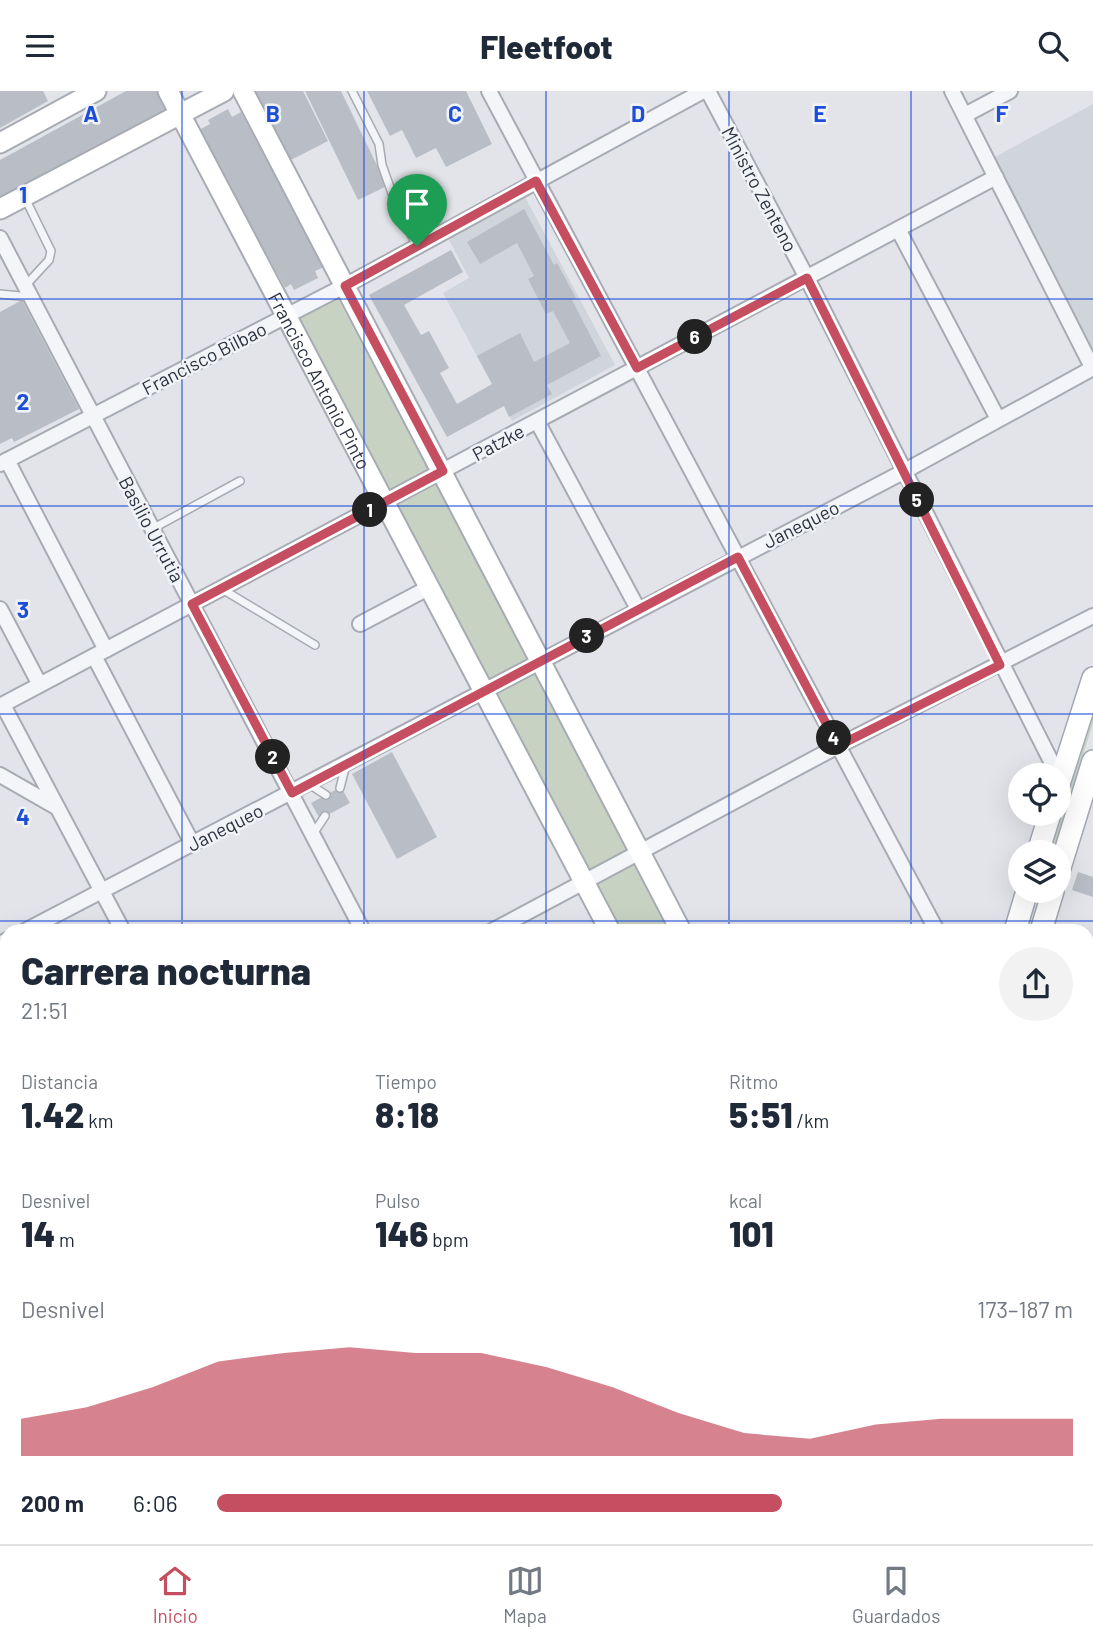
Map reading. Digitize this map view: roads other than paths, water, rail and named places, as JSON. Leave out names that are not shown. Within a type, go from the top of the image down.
[{"type":"main road","points":[[0,143],[96,91]]},
{"type":"main road","name":"Francisco Antonio Pinto","points":[[168,91],[606,924]]},
{"type":"main road","points":[[0,209],[223,91]]},
{"type":"main road","points":[[243,91],[677,924]]},
{"type":"main road","points":[[1064,763],[1093,678]]},
{"type":"main road","points":[[1068,840],[1093,761]]},
{"type":"main road","points":[[1071,808],[1073,825]]},
{"type":"main road","points":[[1017,924],[1023,903]]},
{"type":"main road","points":[[1043,924],[1049,903]]},
{"type":"street","points":[[488,91],[933,924]]},
{"type":"street","name":"Francisco Bilbao","points":[[4,462],[345,286],[703,91]]},
{"type":"street","name":"Ministro Zenteno","points":[[708,91],[807,278],[1051,763]]},
{"type":"street","points":[[952,91],[1093,369]]},
{"type":"street","points":[[965,115],[1010,91]]},
{"type":"street","name":"Patzke","points":[[1,706],[996,177]]},
{"type":"street","points":[[898,229],[998,419]]},
{"type":"street","name":"Basilio Urrutia","points":[[0,238],[359,924]]},
{"type":"street","name":"Janequeo","points":[[38,924],[903,472],[1093,369]]},
{"type":"street","points":[[537,421],[638,610]]},
{"type":"street","points":[[4,462],[192,843]]},
{"type":"street","points":[[360,624],[430,587]]},
{"type":"street","points":[[0,609],[40,685]]},
{"type":"street","points":[[505,924],[838,746],[1093,615]]},
{"type":"street","points":[[1,706],[119,924]]},
{"type":"street","points":[[0,775],[57,808]]},
{"type":"lane","points":[[352,91],[379,144],[382,165],[398,210],[417,246]]},
{"type":"lane","points":[[0,294],[28,292],[49,260],[51,251],[23,195]]},
{"type":"lane","points":[[152,529],[240,481]]},
{"type":"lane","points":[[222,589],[315,645]]},
{"type":"lane","points":[[340,787],[346,764]]},
{"type":"lane","points":[[308,784],[326,795]]},
{"type":"lane","points":[[313,834],[325,816]]}]
